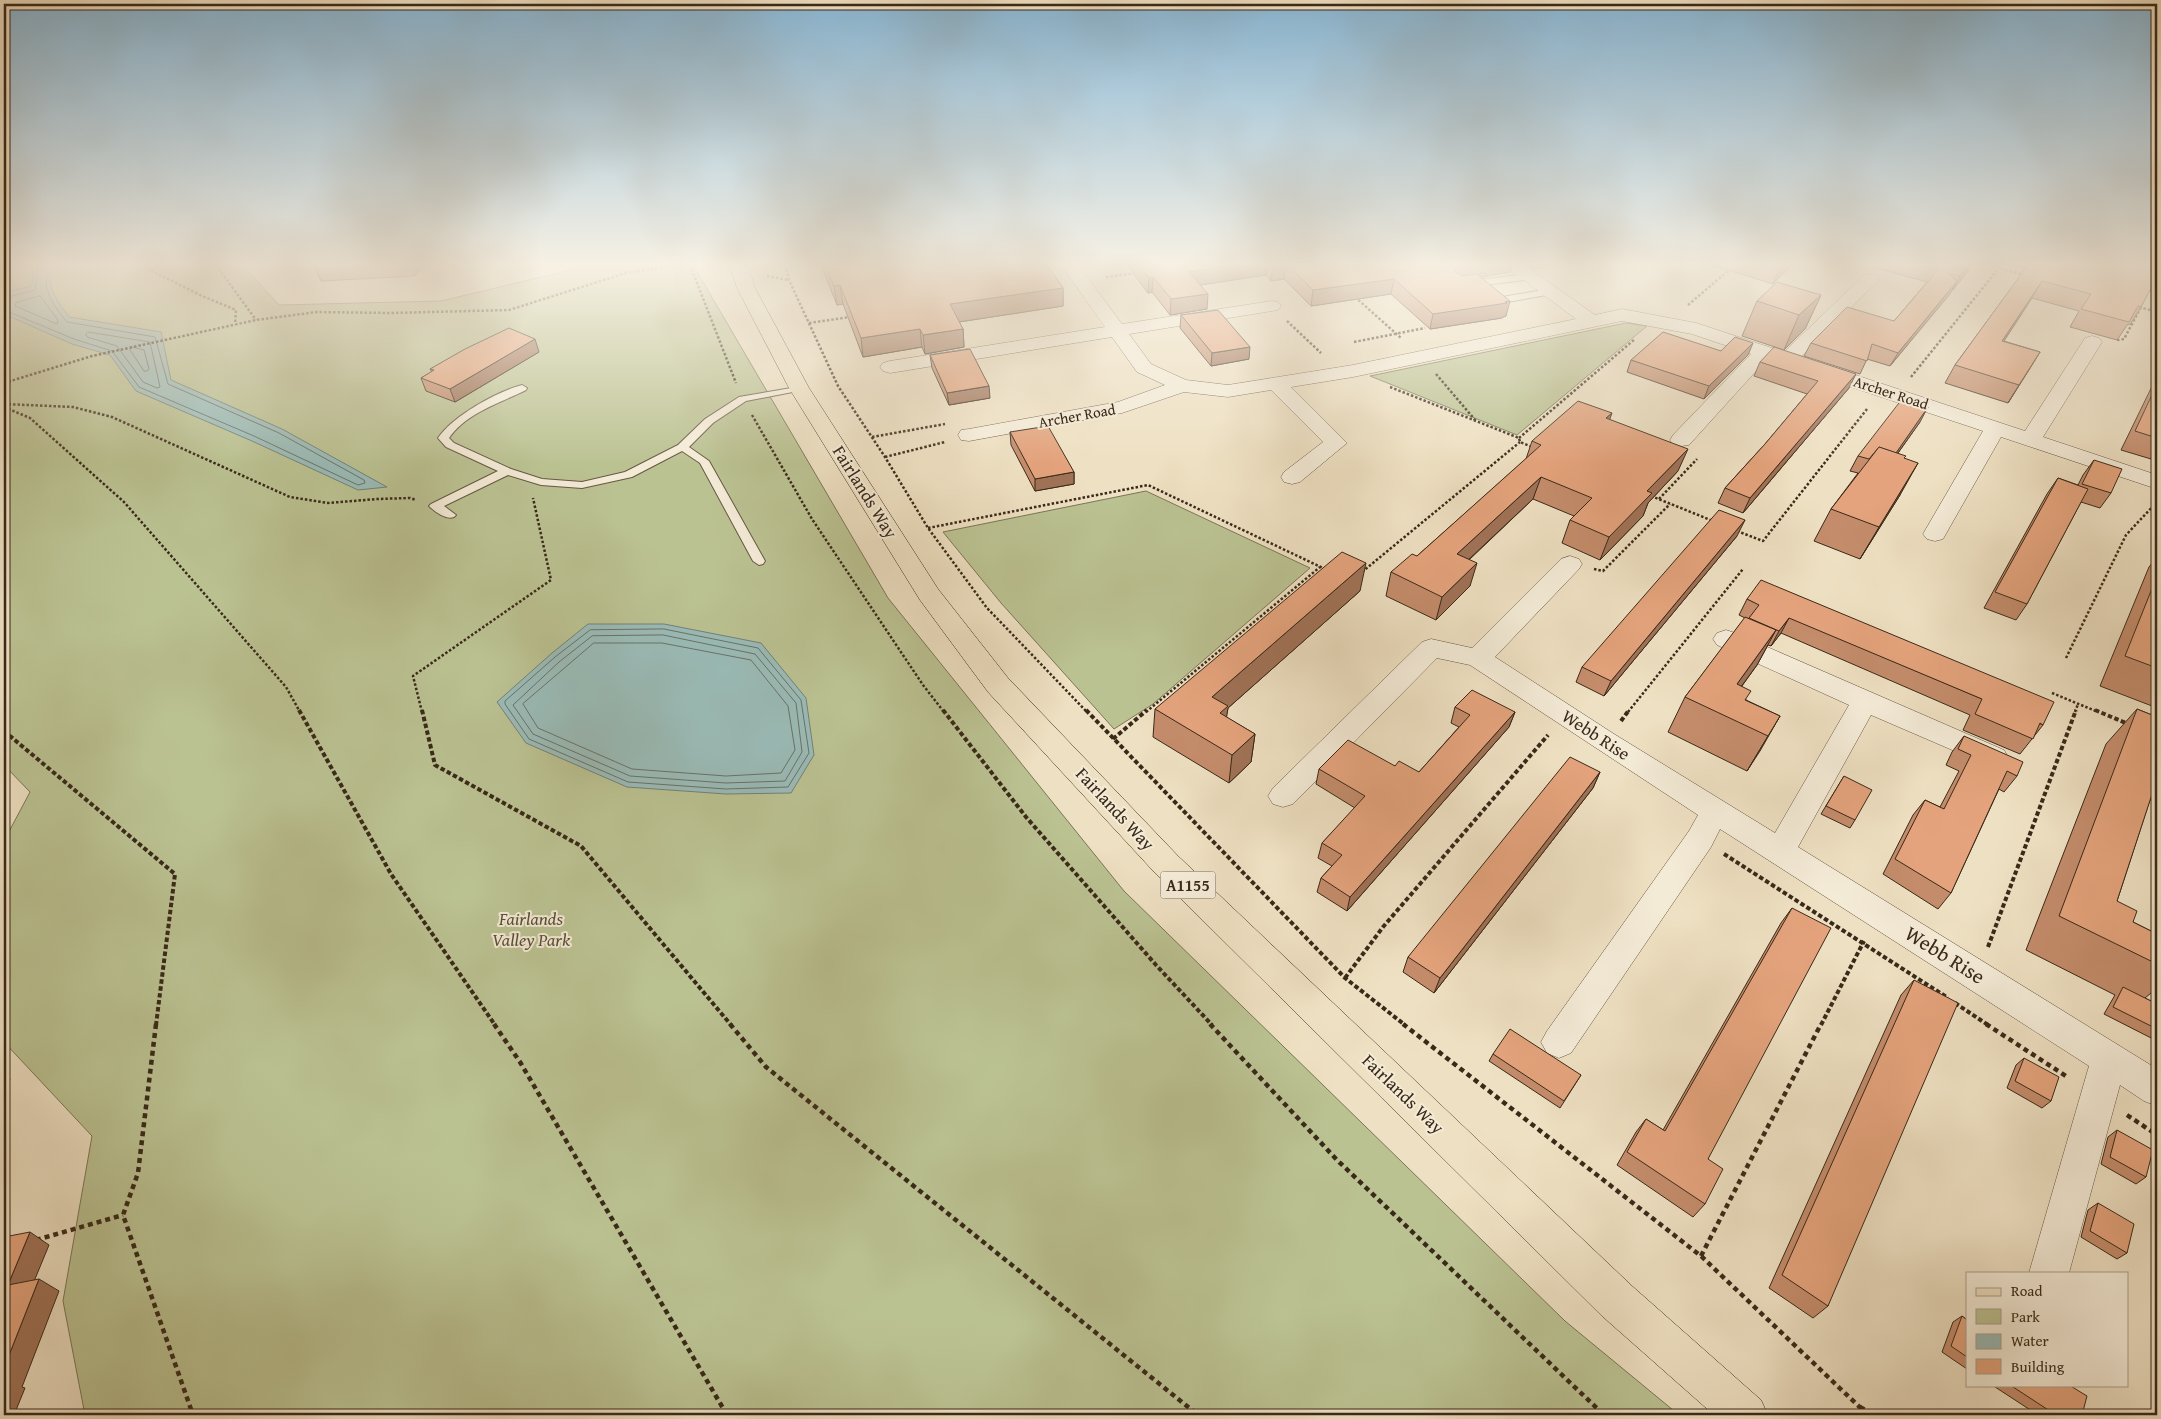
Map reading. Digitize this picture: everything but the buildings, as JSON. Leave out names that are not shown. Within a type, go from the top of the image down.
[{"type":"main road","name":"Fairlands Way","points":[[769,331],[799,388],[929,594],[998,685],[1168,865],[1610,1294],[1746,1415]]},
{"type":"street","points":[[890,367],[1110,331]]},
{"type":"street","name":"Archer Road","points":[[1118,331],[1144,368],[1182,386],[1228,391],[1353,371],[1542,331]]},
{"type":"street","name":"Archer Road","points":[[1703,331],[2157,482]]},
{"type":"street","points":[[1788,359],[1816,331]]},
{"type":"street","points":[[2031,440],[2092,342]]},
{"type":"street","points":[[1681,440],[1764,351]]},
{"type":"street","points":[[1275,383],[1336,443],[1292,478]]},
{"type":"street","name":"Archer Road","points":[[969,435],[1122,407],[1182,386]]},
{"type":"street","points":[[1935,534],[1995,428]]},
{"type":"street","points":[[1478,658],[1570,564]]},
{"type":"street","points":[[1726,639],[2012,764]]},
{"type":"street","name":"Webb Rise","points":[[1283,796],[1431,648],[1478,658],[1604,741],[2157,1089]]},
{"type":"street","points":[[1780,851],[1865,701]]},
{"type":"street","points":[[1559,1042],[1700,839],[1715,810]]},
{"type":"street","points":[[2049,1272],[2110,1059]]},
{"type":"lane","points":[[522,388],[462,419],[448,429],[443,438],[450,445],[529,479],[541,482],[582,485],[628,474],[682,447],[709,421],[743,399],[799,388]]},
{"type":"lane","points":[[682,447],[704,461],[759,561]]},
{"type":"lane","points":[[436,506],[507,471]]},
{"type":"lane","points":[[436,506],[450,515]]},
{"type":"path","points":[[4,383],[92,356],[201,331]]},
{"type":"path","points":[[716,331],[743,399],[812,519],[923,685],[1026,817],[1156,965],[1338,1160],[1604,1415]]},
{"type":"path","points":[[813,331],[838,386],[885,457],[928,528],[987,608],[1113,740],[1346,978],[1701,1256],[1851,1401],[1868,1415]]},
{"type":"path","points":[[1298,331],[1321,353]]},
{"type":"path","points":[[1394,331],[1405,343]]},
{"type":"path","points":[[1354,342],[1410,331]]},
{"type":"path","points":[[1730,528],[1764,541],[1942,331]]},
{"type":"path","points":[[2092,342],[2124,339],[2128,331]]},
{"type":"path","points":[[1358,575],[1520,440],[1638,337]]},
{"type":"path","points":[[1353,371],[1476,421],[1520,440],[1535,449]]},
{"type":"path","points":[[1435,374],[1476,421]]},
{"type":"path","points":[[4,406],[73,407],[112,417],[290,497],[328,503],[410,498],[436,506]]},
{"type":"path","points":[[4,406],[30,418],[124,502],[286,687],[391,874],[520,1062],[727,1415]]},
{"type":"path","points":[[885,457],[969,435]]},
{"type":"path","points":[[1659,499],[1697,458],[1681,440]]},
{"type":"path","points":[[529,479],[551,580],[412,676],[434,765],[581,846],[766,1066],[1198,1415]]},
{"type":"path","points":[[928,528],[1148,485],[1328,571]]},
{"type":"path","points":[[1651,496],[1721,524]]},
{"type":"path","points":[[2066,658],[2126,535],[2157,502]]},
{"type":"path","points":[[1570,564],[1603,571],[1670,504]]},
{"type":"path","points":[[1113,740],[1320,567]]},
{"type":"path","points":[[1604,741],[1743,569]]},
{"type":"path","points":[[2052,693],[2131,726]]},
{"type":"path","points":[[1978,976],[2078,704]]},
{"type":"path","points":[[4,731],[176,874],[138,1173],[123,1215],[193,1415]]},
{"type":"path","points":[[1346,978],[1383,927],[1548,734],[1556,739]]},
{"type":"path","points":[[1700,839],[1864,943],[2157,1135]]},
{"type":"path","points":[[1701,1256],[1878,913]]},
{"type":"path","points":[[32,1241],[123,1215]]},
{"type":"path","points":[[1851,1401],[1874,1415]]},
{"type":"green space","name":"Fairlands Valley Park","points":[[4,331],[732,331],[888,598],[1124,891],[1565,1321],[1679,1415],[85,1415],[63,1301],[92,1136],[4,1042],[4,841],[30,792],[4,765]]},
{"type":"green space","points":[[1586,331],[1641,331],[1517,435],[1370,376]]},
{"type":"green space","points":[[1146,491],[1310,568],[1153,704],[1114,729],[1001,603],[943,532]]},
{"type":"water","points":[[43,331],[161,332],[171,380],[282,429],[387,487],[358,490],[252,441],[136,391],[110,355],[72,344]]},
{"type":"water","points":[[588,624],[664,624],[761,643],[806,698],[814,755],[791,793],[726,794],[627,787],[526,743],[497,702]]}]
